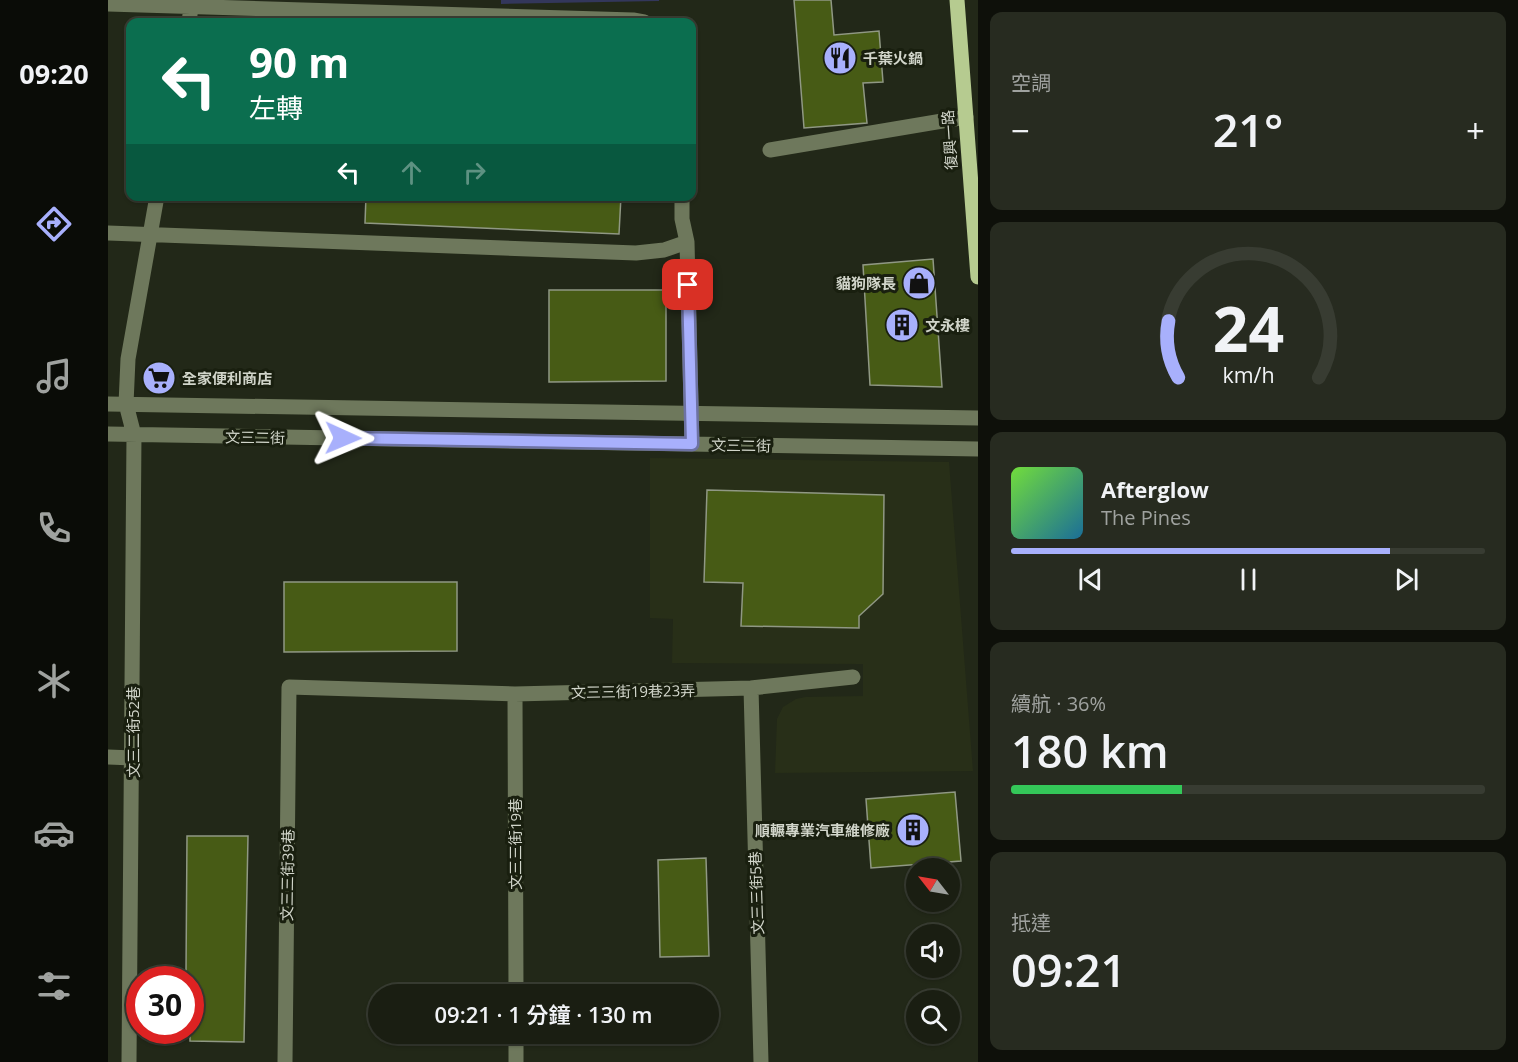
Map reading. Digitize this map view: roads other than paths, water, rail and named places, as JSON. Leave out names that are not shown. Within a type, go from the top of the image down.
[{"type":"main road","name":"復興一路","points":[[957,0],[978,277]]},
{"type":"street","points":[[108,4],[192,3],[581,18]]},
{"type":"street","points":[[190,18],[192,3]]},
{"type":"street","points":[[770,150],[966,117]]},
{"type":"street","name":"文三二街52巷","points":[[129,1062],[134,435],[126,404],[128,359],[156,201]]},
{"type":"street","points":[[682,201],[682,219],[687,242],[692,444]]},
{"type":"street","points":[[108,233],[636,253],[664,250],[687,242]]},
{"type":"street","name":"文三二街","points":[[108,404],[978,418]]},
{"type":"street","name":"文三二街","points":[[108,434],[978,449]]},
{"type":"street","name":"文三三街19巷23弄","points":[[289,687],[515,694],[751,688],[853,677]]},
{"type":"street","name":"文三三街39巷","points":[[285,1062],[289,687]]},
{"type":"street","name":"文三三街5巷","points":[[751,688],[760,1062]]},
{"type":"street","name":"文三三街19巷","points":[[515,694],[516,984]]},
{"type":"street","points":[[108,757],[133,758]]},
{"type":"street","points":[[516,1044],[516,1062]]},
{"type":"place","name":"千葉火鍋","points":[[840,58]]},
{"type":"place","name":"貓狗隊長","points":[[919,283]]},
{"type":"place","name":"文永樓","points":[[902,325]]},
{"type":"place","name":"全家便利商店","points":[[159,378]]},
{"type":"place","name":"順輾專業汽車維修廠","points":[[913,830]]}]
